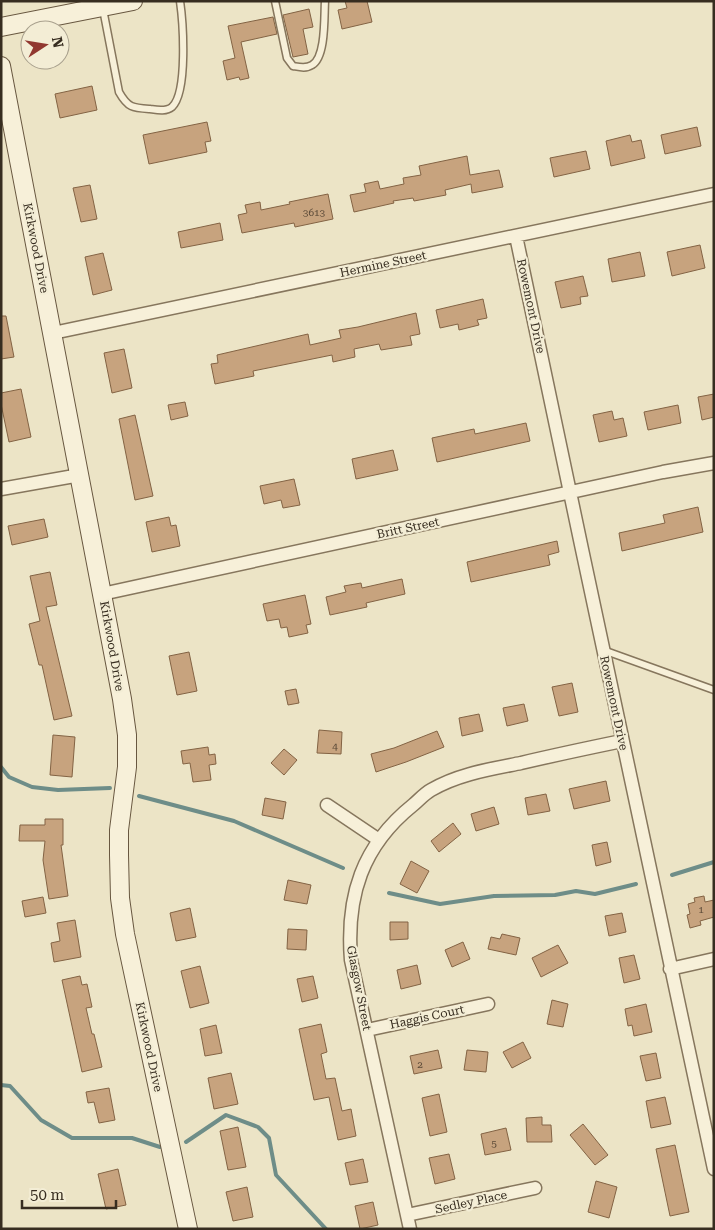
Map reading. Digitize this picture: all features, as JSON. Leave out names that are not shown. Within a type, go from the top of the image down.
[{"type":"street","points":[[1,27],[133,1]]},
{"type":"street","name":"Kirkwood Drive","points":[[1,66],[80,475],[127,735],[127,767],[119,830],[120,898],[124,925],[188,1229]]},
{"type":"street","name":"Hermine Street","points":[[52,333],[714,194]]},
{"type":"street","name":"Rowemont Drive","points":[[516,236],[571,492],[602,649],[714,1169]]},
{"type":"street","name":"Britt Street","points":[[102,594],[571,492],[714,463]]},
{"type":"street","points":[[1,489],[80,475]]},
{"type":"street","name":"Glasgow Street","points":[[410,1229],[351,960],[350,919],[361,873],[378,840],[396,818],[430,791],[479,772],[622,741]]},
{"type":"street","points":[[327,805],[378,840]]},
{"type":"street","points":[[670,969],[714,959]]},
{"type":"street","name":"Haggis Court","points":[[367,1030],[488,1004]]},
{"type":"street","name":"Sedley Place","points":[[407,1215],[535,1188]]},
{"type":"lane","points":[[103,7],[119,92],[132,108],[166,110],[171,108],[176,101],[183,60],[183,23],[180,1]]},
{"type":"lane","points":[[275,1],[287,58],[293,66],[306,68],[313,65],[319,58],[322,45],[325,1]]},
{"type":"lane","points":[[602,649],[714,690]]},
{"type":"building","points":[[345,1],[367,1],[372,22],[342,29],[338,10],[347,8]]},
{"type":"building","points":[[309,9],[313,27],[303,29],[308,54],[293,57],[283,15]]},
{"type":"building","points":[[273,17],[277,34],[241,42],[249,78],[240,80],[239,77],[227,80],[223,61],[235,58],[228,26]]},
{"type":"building","points":[[92,86],[97,110],[60,118],[55,94]]},
{"type":"building","points":[[207,122],[211,141],[205,142],[207,152],[149,164],[143,135]]},
{"type":"building","points":[[697,127],[701,146],[665,154],[661,135]]},
{"type":"building","points":[[630,135],[632,142],[641,140],[645,158],[611,166],[606,141]]},
{"type":"building","points":[[586,151],[590,169],[554,177],[550,158]]},
{"type":"building","points":[[467,156],[470,175],[499,170],[503,187],[472,193],[471,184],[445,190],[446,195],[414,201],[413,198],[393,201],[394,203],[354,212],[350,195],[366,192],[364,184],[378,181],[380,189],[404,184],[403,178],[421,175],[419,166]]},
{"type":"building","points":[[90,185],[97,219],[81,222],[73,188]]},
{"type":"building","points":[[328,194],[333,219],[295,227],[294,223],[242,233],[238,215],[247,213],[245,205],[260,202],[261,210]]},
{"type":"building","points":[[220,223],[223,240],[181,248],[178,232]]},
{"type":"building","points":[[700,245],[705,268],[672,276],[667,252]]},
{"type":"building","points":[[640,252],[645,276],[612,282],[608,259]]},
{"type":"building","points":[[103,253],[112,290],[93,295],[85,257]]},
{"type":"building","points":[[583,276],[588,296],[580,297],[581,304],[561,308],[555,282]]},
{"type":"building","points":[[483,299],[487,318],[477,320],[479,325],[459,330],[458,324],[440,328],[436,310]]},
{"type":"building","points":[[416,313],[420,334],[410,336],[412,345],[381,350],[379,344],[354,349],[355,357],[333,362],[332,355],[253,371],[254,376],[215,384],[211,364],[218,363],[217,355],[308,334],[310,345],[341,338],[339,330]]},
{"type":"building","points":[[1,316],[6,316],[14,357],[1,359]]},
{"type":"building","points":[[124,349],[132,388],[112,393],[104,353]]},
{"type":"building","points":[[21,389],[31,437],[9,442],[1,404],[1,393]]},
{"type":"building","points":[[714,394],[714,417],[702,420],[698,397]]},
{"type":"building","points":[[185,402],[188,416],[171,420],[168,405]]},
{"type":"building","points":[[678,405],[681,423],[648,430],[644,412]]},
{"type":"building","points":[[612,411],[614,420],[623,418],[627,436],[599,442],[593,415]]},
{"type":"building","points":[[135,415],[153,496],[135,500],[119,419]]},
{"type":"building","points":[[526,423],[530,441],[437,462],[432,438],[474,429],[475,434]]},
{"type":"building","points":[[393,450],[398,470],[356,479],[352,459]]},
{"type":"building","points":[[294,479],[300,505],[283,508],[281,500],[264,504],[260,486]]},
{"type":"building","points":[[698,507],[703,532],[622,551],[619,533],[665,523],[663,515]]},
{"type":"building","points":[[169,517],[171,526],[176,525],[180,546],[152,552],[146,522]]},
{"type":"building","points":[[44,519],[48,537],[12,545],[8,526]]},
{"type":"building","points":[[557,541],[559,552],[548,555],[550,565],[471,582],[467,562]]},
{"type":"building","points":[[50,572],[57,605],[46,607],[72,716],[54,720],[42,665],[39,665],[29,624],[40,621],[30,576]]},
{"type":"building","points":[[402,579],[405,594],[366,603],[367,607],[330,615],[326,597],[346,592],[344,586],[361,583],[362,588]]},
{"type":"building","points":[[305,595],[311,624],[306,625],[308,633],[289,637],[287,627],[281,628],[279,619],[267,621],[263,604]]},
{"type":"building","points":[[189,652],[197,691],[177,695],[169,656]]},
{"type":"building","points":[[572,683],[578,712],[559,716],[552,687]]},
{"type":"building","points":[[296,689],[299,703],[288,705],[285,691]]},
{"type":"building","points":[[524,704],[528,721],[507,726],[503,708]]},
{"type":"building","points":[[479,714],[483,731],[462,736],[459,718]]},
{"type":"building","points":[[319,730],[342,732],[341,754],[317,753]]},
{"type":"building","points":[[437,731],[444,747],[376,772],[371,754],[394,748]]},
{"type":"building","points":[[53,735],[75,737],[72,777],[50,775]]},
{"type":"building","points":[[208,747],[209,755],[215,754],[216,764],[209,765],[211,780],[193,782],[190,763],[183,764],[181,751]]},
{"type":"building","points":[[284,749],[297,760],[284,775],[271,763]]},
{"type":"building","points":[[606,781],[610,801],[574,809],[569,789]]},
{"type":"building","points":[[546,794],[550,811],[528,815],[525,798]]},
{"type":"building","points":[[265,798],[286,802],[283,819],[262,815]]},
{"type":"building","points":[[494,807],[499,824],[476,831],[471,814]]},
{"type":"building","points":[[45,819],[63,819],[63,845],[61,845],[68,896],[49,899],[43,860],[45,841],[19,841],[20,825],[45,825]]},
{"type":"building","points":[[453,823],[461,834],[439,852],[431,841]]},
{"type":"building","points":[[607,842],[611,862],[596,866],[592,845]]},
{"type":"building","points":[[411,861],[429,871],[417,893],[400,884]]},
{"type":"building","points":[[288,880],[311,885],[307,904],[284,900]]},
{"type":"building","points":[[704,896],[705,902],[714,900],[714,917],[700,921],[701,925],[690,928],[687,915],[690,914],[688,904],[695,902],[694,898]]},
{"type":"building","points":[[43,897],[46,913],[25,917],[22,901]]},
{"type":"building","points":[[190,908],[196,937],[176,941],[170,913]]},
{"type":"building","points":[[622,913],[626,932],[609,936],[605,916]]},
{"type":"building","points":[[75,920],[81,957],[54,962],[51,943],[60,941],[57,923]]},
{"type":"building","points":[[390,922],[408,922],[408,939],[390,940]]},
{"type":"building","points":[[288,929],[307,930],[306,950],[287,949]]},
{"type":"building","points":[[502,934],[520,938],[516,955],[488,949],[491,937],[500,939]]},
{"type":"building","points":[[463,942],[470,959],[452,967],[445,950]]},
{"type":"building","points":[[558,945],[568,963],[541,977],[532,958]]},
{"type":"building","points":[[634,955],[640,979],[624,983],[619,958]]},
{"type":"building","points":[[417,965],[421,984],[401,989],[397,970]]},
{"type":"building","points":[[200,966],[209,1003],[190,1008],[181,971]]},
{"type":"building","points":[[80,976],[82,985],[87,984],[92,1007],[86,1008],[102,1067],[82,1072],[62,980]]},
{"type":"building","points":[[313,976],[318,998],[302,1002],[297,979]]},
{"type":"building","points":[[552,1000],[568,1004],[563,1027],[547,1024]]},
{"type":"building","points":[[646,1004],[652,1032],[634,1036],[632,1025],[628,1026],[625,1009]]},
{"type":"building","points":[[321,1024],[327,1052],[321,1054],[326,1079],[335,1078],[342,1111],[351,1109],[356,1136],[338,1140],[329,1097],[314,1100],[299,1029]]},
{"type":"building","points":[[216,1025],[222,1053],[205,1056],[200,1029]]},
{"type":"building","points":[[523,1042],[531,1058],[512,1068],[503,1052]]},
{"type":"building","points":[[438,1050],[442,1068],[414,1074],[410,1056]]},
{"type":"building","points":[[467,1050],[488,1052],[486,1072],[464,1070]]},
{"type":"building","points":[[656,1053],[661,1078],[646,1081],[640,1056]]},
{"type":"building","points":[[231,1073],[238,1104],[214,1109],[208,1078]]},
{"type":"building","points":[[109,1088],[115,1120],[99,1123],[94,1102],[88,1103],[86,1092]]},
{"type":"building","points":[[439,1094],[447,1132],[430,1136],[422,1098]]},
{"type":"building","points":[[665,1097],[671,1124],[651,1128],[646,1101]]},
{"type":"building","points":[[542,1117],[542,1125],[551,1125],[552,1142],[527,1142],[526,1118]]},
{"type":"building","points":[[583,1124],[608,1155],[595,1165],[570,1135]]},
{"type":"building","points":[[238,1127],[246,1167],[228,1170],[220,1131]]},
{"type":"building","points":[[506,1128],[511,1150],[485,1155],[481,1134]]},
{"type":"building","points":[[675,1145],[689,1212],[670,1216],[656,1149]]},
{"type":"building","points":[[449,1154],[455,1179],[435,1184],[429,1158]]},
{"type":"building","points":[[363,1159],[368,1182],[350,1185],[345,1163]]},
{"type":"building","points":[[118,1169],[126,1205],[106,1209],[98,1174]]},
{"type":"building","points":[[596,1181],[617,1187],[609,1218],[588,1212]]},
{"type":"building","points":[[247,1187],[253,1217],[233,1221],[226,1192]]},
{"type":"building","points":[[373,1202],[378,1225],[360,1229],[355,1206]]},
{"type":"waterway","points":[[1,767],[9,777],[32,787],[58,790],[110,788]]},
{"type":"waterway","points":[[139,796],[234,821],[343,868]]},
{"type":"waterway","points":[[672,875],[714,862]]},
{"type":"waterway","points":[[389,893],[440,904],[494,896],[555,895],[576,891],[595,894],[636,884]]},
{"type":"waterway","points":[[1,1085],[10,1086],[41,1120],[72,1138],[132,1138],[160,1147]]},
{"type":"waterway","points":[[186,1142],[226,1115],[258,1127],[269,1138],[276,1175],[326,1229]]}]
